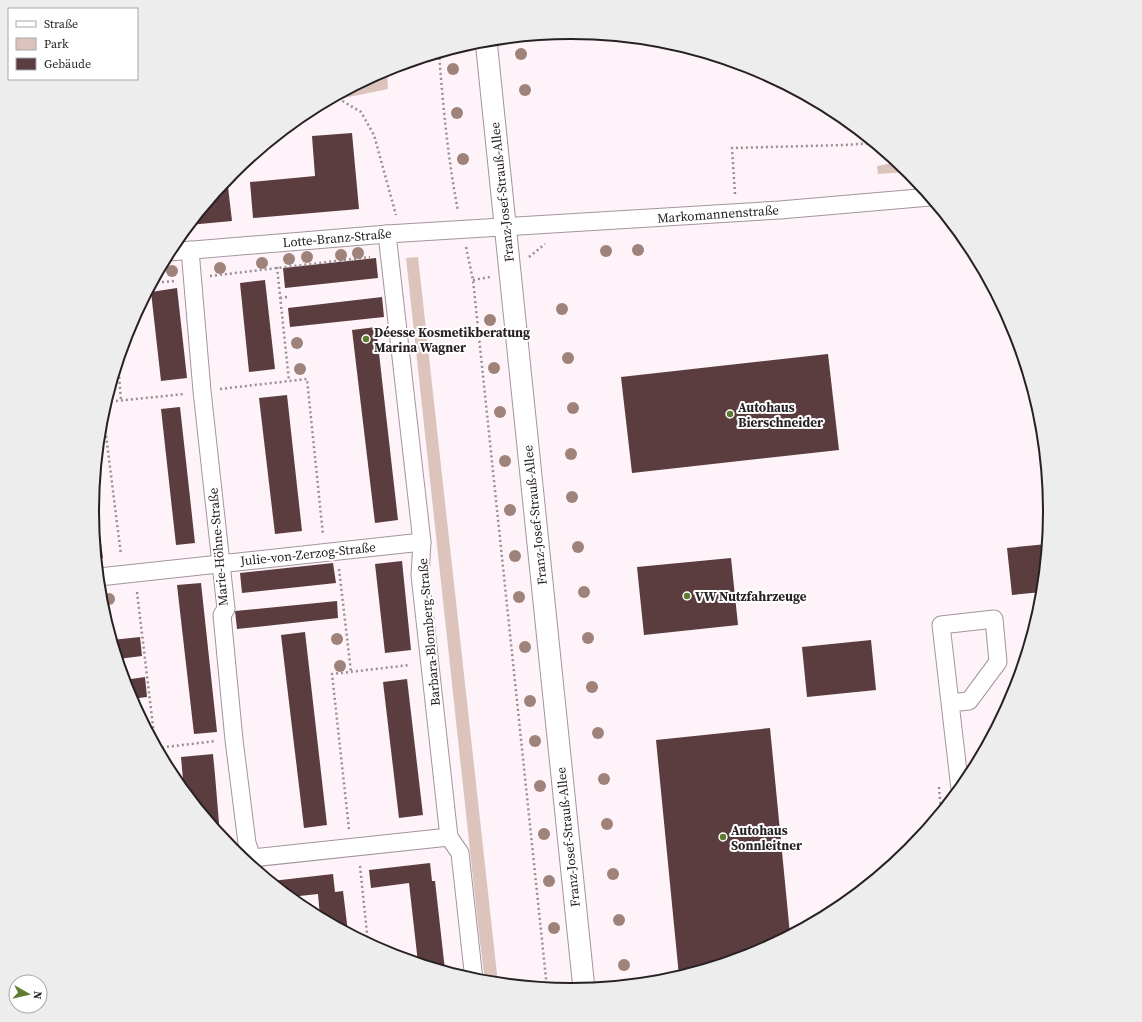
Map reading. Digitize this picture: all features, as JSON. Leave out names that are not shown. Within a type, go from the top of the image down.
[{"type":"street","name":"Franz-Josef-Strauß-Allee","points":[[487,47],[583,983]]},
{"type":"street","name":"Markomannenstraße","points":[[506,227],[736,213],[924,198]]},
{"type":"street","name":"Lotte-Branz-Straße","points":[[178,251],[394,233],[506,227]]},
{"type":"street","name":"Barbara-Blomberg-Straße","points":[[394,233],[390,255],[422,542],[420,575],[431,663],[449,837],[460,853],[473,973]]},
{"type":"street","name":"Marie-Höhne-Straße","points":[[190,250],[194,278],[202,392],[226,609],[222,615],[234,740],[248,855]]},
{"type":"street","name":"Julie-von-Zerzog-Straße","points":[[104,576],[422,542]]},
{"type":"street","points":[[950,703],[969,701],[998,662],[994,619],[941,625],[950,703],[959,779]]},
{"type":"street","points":[[254,860],[354,847],[449,837]]},
{"type":"path","points":[[439,58],[443,109],[453,186],[473,280],[546,982]]},
{"type":"path","points":[[339,100],[361,112],[374,135],[394,233]]},
{"type":"path","points":[[736,213],[732,148],[866,144]]},
{"type":"path","points":[[274,243],[289,381]]},
{"type":"path","points":[[158,282],[390,255]]},
{"type":"path","points":[[280,298],[287,297]]},
{"type":"path","points":[[119,376],[121,401]]},
{"type":"path","points":[[112,402],[307,379],[331,552],[351,672]]},
{"type":"path","points":[[106,430],[152,727]]},
{"type":"path","points":[[367,936],[332,674],[431,663]]},
{"type":"path","points":[[162,747],[234,740]]},
{"type":"green space","points":[[387,76],[388,89],[342,98]]},
{"type":"green space","points":[[890,163],[900,173],[878,174],[877,166]]},
{"type":"green space","points":[[418,257],[497,977],[484,975],[479,934],[406,258]]},
{"type":"building","points":[[352,133],[359,209],[253,218],[250,182],[315,176],[312,136]]},
{"type":"building","points":[[228,187],[232,221],[197,224]]},
{"type":"building","points":[[376,258],[378,278],[285,288],[283,268]]},
{"type":"building","points":[[265,280],[275,369],[249,372],[240,283]]},
{"type":"building","points":[[177,288],[187,378],[161,381],[151,295],[153,292]]},
{"type":"building","points":[[382,297],[384,317],[290,327],[288,308]]},
{"type":"building","points":[[376,327],[398,520],[375,523],[352,330]]},
{"type":"building","name":"Autohaus Bierschneider","points":[[828,354],[839,450],[632,473],[621,377]]},
{"type":"building","points":[[287,395],[302,531],[275,534],[259,398]]},
{"type":"building","points":[[180,407],[195,543],[176,545],[161,409]]},
{"type":"building","points":[[100,532],[103,558],[102,558]]},
{"type":"building","points":[[1042,545],[1036,593],[1012,595],[1007,548]]},
{"type":"building","name":"VW Nutzfahrzeuge","points":[[731,558],[738,625],[644,635],[637,567]]},
{"type":"building","points":[[402,561],[411,650],[385,653],[375,564]]},
{"type":"building","points":[[333,563],[336,583],[242,593],[240,573]]},
{"type":"building","points":[[201,583],[217,732],[194,734],[177,585]]},
{"type":"building","points":[[337,601],[338,618],[237,629],[235,611]]},
{"type":"building","points":[[305,632],[327,825],[304,828],[281,635]]},
{"type":"building","points":[[140,637],[142,656],[123,658],[117,639]]},
{"type":"building","points":[[871,640],[876,690],[807,697],[802,647]]},
{"type":"building","points":[[145,677],[147,697],[138,698],[130,679]]},
{"type":"building","points":[[407,679],[423,815],[399,818],[383,682]]},
{"type":"building","name":"Autohaus Sonnleitner","points":[[770,728],[790,929],[752,947],[723,958],[678,970],[656,740]]},
{"type":"building","points":[[213,754],[219,825],[183,778],[181,757]]},
{"type":"building","points":[[430,863],[432,881],[435,881],[445,966],[417,957],[409,883],[371,888],[369,870]]},
{"type":"building","points":[[333,874],[335,892],[343,891],[347,926],[319,910],[318,894],[299,896],[278,880]]},
{"type":"place","name":"Déesse Kosmetikberatung Marina Wagner","points":[[366,339]]},
{"type":"place","name":"Autohaus Bierschneider","points":[[730,414]]},
{"type":"place","name":"VW Nutzfahrzeuge","points":[[687,596]]},
{"type":"place","name":"Autohaus Sonnleitner","points":[[723,837]]}]
